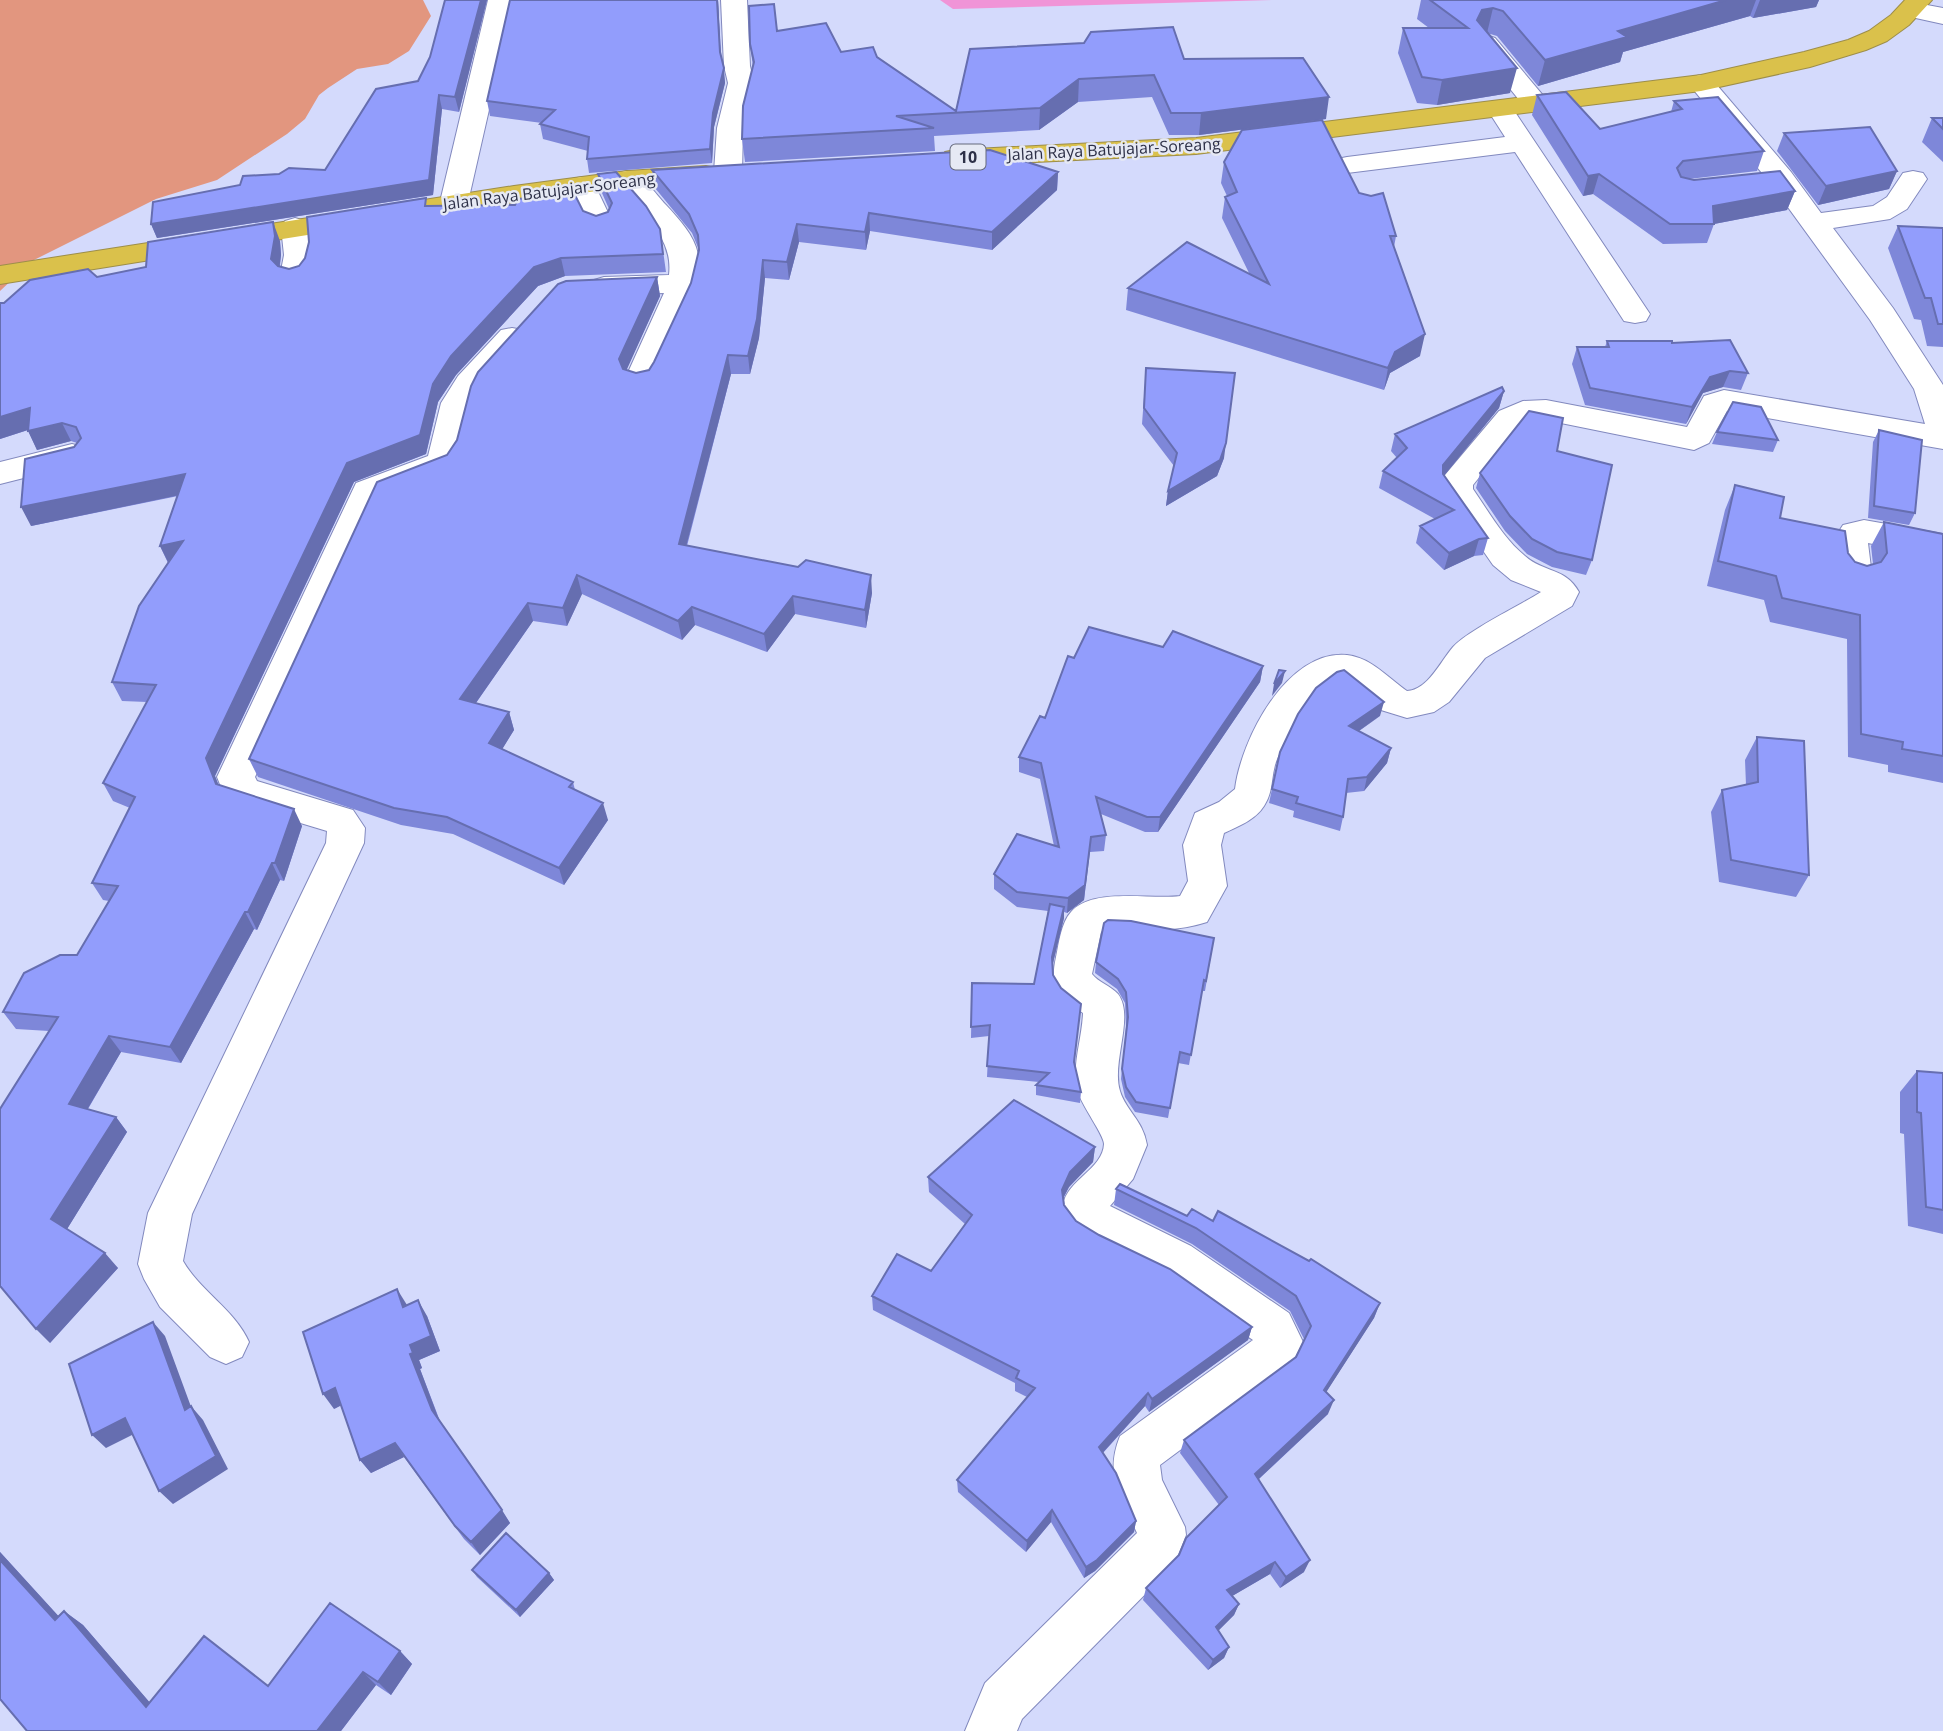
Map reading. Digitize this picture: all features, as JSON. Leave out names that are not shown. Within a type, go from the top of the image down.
[{"type":"highway","name":"Jalan Raya Batujajar-Soreang","points":[[932,159],[1196,146],[1701,83],[1837,52],[1878,36],[1915,5]]},
{"type":"highway","name":"Jalan Raya Batujajar-Soreang","points":[[0,275],[454,202],[627,179],[742,171]]},
{"type":"street","points":[[454,202],[501,0]]},
{"type":"street","points":[[734,0],[737,66],[741,83],[730,128],[742,171]]},
{"type":"street","points":[[1915,5],[1943,16]]},
{"type":"street","points":[[1486,43],[1537,105]]},
{"type":"street","points":[[1701,83],[1767,181],[1814,222],[1903,346],[1930,388],[1943,432]]},
{"type":"street","points":[[1500,109],[1635,314]]},
{"type":"street","points":[[1331,131],[1352,175],[1522,143]]},
{"type":"street","points":[[627,179],[681,242],[687,264],[683,283],[640,379]]},
{"type":"street","points":[[1814,222],[1880,213],[1898,203],[1913,179]]},
{"type":"street","points":[[582,185],[599,223]]},
{"type":"street","points":[[295,227],[298,255],[295,276]]},
{"type":"street","points":[[565,288],[683,283]]},
{"type":"street","points":[[226,1342],[176,1292],[160,1264],[170,1213],[345,843],[346,828],[340,820],[329,816],[247,793],[239,789],[236,777],[368,491],[439,464],[444,457],[457,403],[469,383],[531,316]]},
{"type":"street","points":[[1903,346],[1943,354]]},
{"type":"street","points":[[990,1731],[1003,1700],[1157,1548],[1162,1535],[1161,1527],[1138,1481],[1134,1464],[1137,1453],[1273,1353],[1280,1342],[1273,1328],[1175,1261],[1096,1222],[1084,1212],[1085,1203],[1122,1159],[1127,1145],[1126,1133],[1107,1111],[1097,1089],[1095,1065],[1105,1020],[1103,1005],[1075,986],[1072,974],[1084,924],[1093,916],[1104,912],[1158,915],[1193,911],[1208,886],[1202,845],[1209,824],[1239,807],[1253,793],[1254,772],[1261,751],[1298,691],[1318,677],[1332,668],[1343,666],[1354,670],[1397,703],[1422,703],[1441,687],[1473,650],[1560,597],[1562,592],[1559,586],[1524,573],[1508,561],[1457,490],[1457,483],[1510,418],[1523,411],[1546,410],[1694,439],[1715,403],[1724,400],[1943,438]]},
{"type":"street","points":[[0,473],[72,455]]},
{"type":"street","points":[[1855,576],[1851,539],[1855,533],[1864,531],[1943,546]]},
{"type":"shaded area","points":[[0,0],[423,0],[431,16],[409,51],[388,64],[357,69],[328,88],[319,95],[305,119],[287,134],[217,180],[156,199],[32,261],[0,291]]},
{"type":"shaded area","points":[[940,0],[1273,0],[953,9]]},
{"type":"building","points":[[445,0],[481,0],[455,97],[439,95],[429,180],[151,224],[153,202],[240,185],[243,176],[279,174],[289,168],[325,170],[376,89],[418,81],[430,57]]},
{"type":"building","points":[[510,0],[717,0],[720,52],[724,68],[713,113],[710,149],[587,159],[589,137],[540,124],[555,110],[487,101]]},
{"type":"building","points":[[1430,0],[1726,0],[1618,31],[1627,37],[1545,60],[1503,11],[1493,8],[1482,10],[1477,20],[1517,68],[1442,80],[1422,77],[1403,28],[1468,28]]},
{"type":"building","points":[[774,4],[777,31],[826,23],[841,52],[873,47],[877,57],[956,111],[970,49],[1084,43],[1091,32],[1173,27],[1184,59],[1303,58],[1329,97],[1201,113],[1171,113],[1154,75],[1079,79],[1040,108],[896,116],[934,128],[742,139],[743,106],[754,62],[750,44],[749,6]]},
{"type":"building","points":[[1566,92],[1600,129],[1682,109],[1674,101],[1718,97],[1764,151],[1683,161],[1677,168],[1681,177],[1694,180],[1780,171],[1795,191],[1713,206],[1714,224],[1670,224],[1599,174],[1588,176],[1537,95]]},
{"type":"building","points":[[1932,118],[1943,118],[1943,129]]},
{"type":"building","points":[[1322,120],[1359,193],[1371,196],[1383,193],[1396,236],[1390,236],[1425,334],[1395,352],[1388,368],[1128,288],[1187,242],[1269,284],[1225,197],[1237,192],[1224,162],[1242,130]]},
{"type":"building","points":[[1870,127],[1897,171],[1826,186],[1784,133]]},
{"type":"building","points":[[990,150],[1058,172],[992,232],[869,213],[865,232],[797,224],[787,262],[763,260],[757,319],[748,356],[728,355],[679,544],[798,567],[806,560],[871,575],[865,610],[793,596],[764,634],[692,607],[678,621],[577,575],[563,608],[528,603],[460,699],[509,712],[489,743],[573,782],[569,787],[603,803],[559,868],[447,817],[394,808],[249,759],[377,482],[447,455],[457,440],[471,386],[478,372],[558,284],[566,281],[657,277],[619,359],[623,369],[636,373],[649,370],[691,283],[699,250],[698,235],[689,214],[652,170]]},
{"type":"building","points":[[616,172],[646,206],[660,229],[663,254],[561,258],[534,267],[451,356],[433,384],[420,435],[347,463],[206,758],[216,784],[294,809],[275,863],[272,863],[248,912],[245,912],[170,1047],[109,1036],[69,1104],[116,1117],[51,1219],[105,1253],[36,1329],[0,1286],[0,1109],[58,1017],[3,1012],[24,973],[60,955],[77,955],[118,886],[92,883],[135,797],[103,783],[156,685],[112,682],[139,606],[183,541],[160,546],[185,474],[21,507],[25,459],[74,447],[81,438],[76,427],[62,423],[28,431],[30,408],[0,417],[0,303],[4,303],[30,280],[88,269],[97,277],[146,267],[148,242],[273,222],[275,236],[271,259],[278,266],[289,269],[299,266],[305,258],[309,242],[307,217],[426,198],[425,206],[515,205],[518,199],[574,193],[583,211],[596,216],[608,212],[612,203],[598,174]]},
{"type":"building","points":[[1898,226],[1943,228],[1943,324],[1938,324],[1931,298],[1925,298]]},
{"type":"building","points":[[1730,340],[1748,373],[1730,371],[1710,377],[1692,407],[1590,388],[1577,347],[1609,347],[1607,341],[1672,343]]},
{"type":"building","points":[[1146,368],[1235,373],[1226,443],[1220,460],[1168,491],[1177,453],[1144,408]]},
{"type":"building","points":[[1502,387],[1504,391],[1443,465],[1443,474],[1488,538],[1479,539],[1449,553],[1420,526],[1454,510],[1383,471],[1407,448],[1395,434]]},
{"type":"building","points":[[1733,402],[1761,407],[1778,440],[1717,432]]},
{"type":"building","points":[[1529,411],[1563,418],[1557,451],[1612,465],[1592,560],[1557,552],[1532,539],[1510,516],[1480,473]]},
{"type":"building","points":[[1879,430],[1922,440],[1915,513],[1874,506]]},
{"type":"building","points":[[1735,485],[1784,497],[1780,518],[1845,531],[1848,553],[1855,562],[1867,566],[1881,562],[1887,553],[1884,522],[1943,534],[1943,756],[1902,749],[1903,742],[1861,734],[1860,615],[1782,598],[1776,576],[1718,561]]},
{"type":"building","points":[[1089,627],[1163,647],[1173,631],[1263,666],[1160,817],[1147,817],[1096,797],[1106,835],[1091,837],[1085,885],[1068,898],[1017,892],[994,874],[1017,834],[1059,847],[1041,763],[1019,757],[1040,716],[1045,718],[1068,656],[1074,658]]},
{"type":"building","points":[[1279,670],[1285,671],[1274,684]]},
{"type":"building","points":[[1344,670],[1384,702],[1349,726],[1391,748],[1367,777],[1348,779],[1343,817],[1296,803],[1298,797],[1272,789],[1280,752],[1298,714],[1316,688],[1337,672]]},
{"type":"building","points":[[1757,737],[1804,741],[1809,875],[1731,860],[1722,790],[1758,782]]},
{"type":"building","points":[[1050,904],[1064,907],[1052,957],[1053,975],[1061,988],[1081,1004],[1074,1062],[1081,1092],[1036,1085],[1049,1073],[987,1066],[990,1025],[971,1027],[972,983],[1034,984]]},
{"type":"building","points":[[1108,920],[1131,921],[1214,938],[1191,1055],[1180,1052],[1170,1108],[1136,1102],[1126,1087],[1122,1069],[1128,1017],[1126,992],[1118,979],[1096,962],[1104,923]]},
{"type":"building","points":[[1917,1071],[1943,1073],[1943,1210],[1926,1207],[1921,1113],[1917,1112]]},
{"type":"building","points":[[1014,1100],[1095,1147],[1070,1172],[1062,1190],[1064,1205],[1076,1221],[1170,1269],[1252,1327],[1152,1399],[1148,1393],[1099,1447],[1116,1473],[1136,1521],[1097,1560],[1086,1567],[1052,1510],[1027,1541],[957,1480],[1035,1388],[1016,1378],[1019,1371],[872,1296],[897,1254],[931,1271],[972,1215],[928,1177]]},
{"type":"building","points":[[1120,1184],[1187,1216],[1192,1209],[1213,1221],[1218,1211],[1309,1261],[1311,1259],[1380,1303],[1324,1390],[1334,1400],[1255,1474],[1310,1560],[1286,1577],[1275,1562],[1227,1590],[1239,1604],[1216,1627],[1229,1647],[1213,1660],[1146,1588],[1179,1555],[1186,1538],[1227,1497],[1184,1440],[1296,1357],[1311,1326],[1296,1296],[1196,1228],[1116,1189]]},
{"type":"building","points":[[397,1289],[403,1307],[418,1300],[431,1336],[410,1345],[413,1353],[410,1354],[432,1410],[502,1510],[471,1542],[455,1526],[395,1443],[360,1460],[335,1388],[323,1394],[303,1332]]},
{"type":"building","points":[[153,1322],[185,1410],[191,1406],[216,1456],[159,1491],[125,1418],[92,1435],[69,1364]]},
{"type":"building","points":[[506,1533],[549,1573],[516,1610],[472,1570]]},
{"type":"building","points":[[0,1560],[55,1620],[64,1611],[146,1707],[204,1636],[268,1686],[330,1603],[400,1651],[378,1682],[363,1672],[317,1731],[27,1731],[0,1699]]}]
